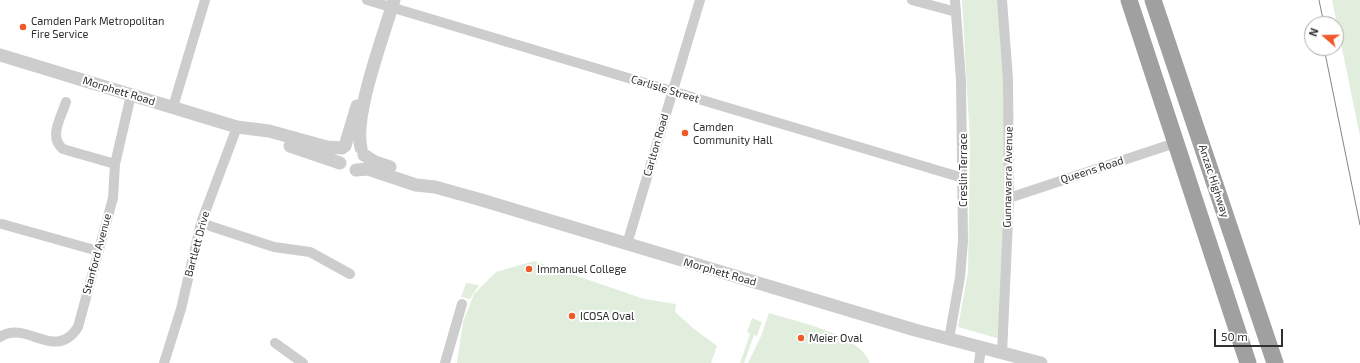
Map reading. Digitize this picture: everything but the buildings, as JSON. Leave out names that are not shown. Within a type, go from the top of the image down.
[{"type":"highway","points":[[1129,0],[1248,363]]},
{"type":"highway","name":"Anzac Highway","points":[[1153,0],[1275,363]]},
{"type":"highway","points":[[1146,52],[1155,54],[1161,49],[1163,42],[1162,25]]},
{"type":"highway","points":[[1161,100],[1162,87],[1165,79],[1178,73]]},
{"type":"street","points":[[173,107],[205,0]]},
{"type":"street","name":"Carlisle Street","points":[[367,0],[393,4],[672,91],[964,178]]},
{"type":"street","name":"Carlton Road","points":[[627,244],[700,0]]},
{"type":"street","points":[[912,0],[956,12]]},
{"type":"street","name":"Creslin Terrace","points":[[949,339],[960,277],[963,241],[964,178],[961,80],[955,0]]},
{"type":"street","name":"Gunnawarra Avenue","points":[[1002,0],[1008,79],[1009,198],[1003,354]]},
{"type":"street","points":[[370,79],[358,104],[339,158],[346,170],[356,170],[364,163],[363,152],[358,138],[370,79],[393,4]]},
{"type":"street","name":"Morphett Road","points":[[0,55],[238,127],[269,131],[327,147],[344,147]]},
{"type":"street","name":"Stanford Avenue","points":[[0,337],[8,333],[18,333],[56,344],[64,342],[72,337],[78,327],[113,198],[115,164],[131,95]]},
{"type":"street","points":[[66,102],[55,136],[58,145],[64,149],[115,164]]},
{"type":"street","name":"Morphett Road","points":[[238,127],[251,134],[340,162]]},
{"type":"street","name":"Bartlett Drive","points":[[164,363],[181,309],[201,223],[238,127]]},
{"type":"street","name":"Queens Road","points":[[1009,198],[1175,143]]},
{"type":"street","points":[[344,147],[352,144],[363,152]]},
{"type":"street","name":"Morphett Road","points":[[363,152],[375,162],[418,176],[435,187]]},
{"type":"street","name":"Morphett Road","points":[[356,170],[368,169],[416,185],[435,187],[949,339],[1041,363]]},
{"type":"street","points":[[201,223],[274,247],[310,252],[350,274]]},
{"type":"street","points":[[2,224],[98,251]]},
{"type":"street","points":[[445,363],[462,304]]},
{"type":"street","points":[[275,343],[303,363]]},
{"type":"street","points":[[980,363],[981,348]]},
{"type":"street","name":"Morphett Road","points":[[1003,354],[1026,363]]},
{"type":"green space","points":[[962,0],[998,0],[1004,57],[1006,199],[1000,339],[958,327],[968,272],[970,142]]},
{"type":"green space","points":[[1332,0],[1360,0],[1360,136],[1344,56],[1344,16],[1335,16]]},
{"type":"green space","name":"ICOSA Oval","points":[[534,261],[644,299],[676,304],[675,312],[717,346],[711,363],[457,363],[463,322],[474,294],[496,272]]},
{"type":"green space","points":[[466,283],[479,285],[470,299],[461,297]]},
{"type":"green space","name":"Meier Oval","points":[[769,313],[826,330],[841,337],[854,344],[864,353],[870,363],[748,363],[761,336]]},
{"type":"green space","points":[[752,318],[762,322],[757,336],[754,335],[744,363],[740,363],[750,334],[747,332]]},
{"type":"tram line","points":[[1319,0],[1322,16]]},
{"type":"tram line","points":[[1326,56],[1360,225]]},
{"type":"place","name":"Camden Park Metropolitan Fire Service","points":[[23,27]]},
{"type":"place","name":"Camden Community Hall","points":[[685,133]]},
{"type":"place","name":"Immanuel College","points":[[529,269]]},
{"type":"place","name":"ICOSA Oval","points":[[572,316]]},
{"type":"place","name":"Meier Oval","points":[[801,338]]}]
